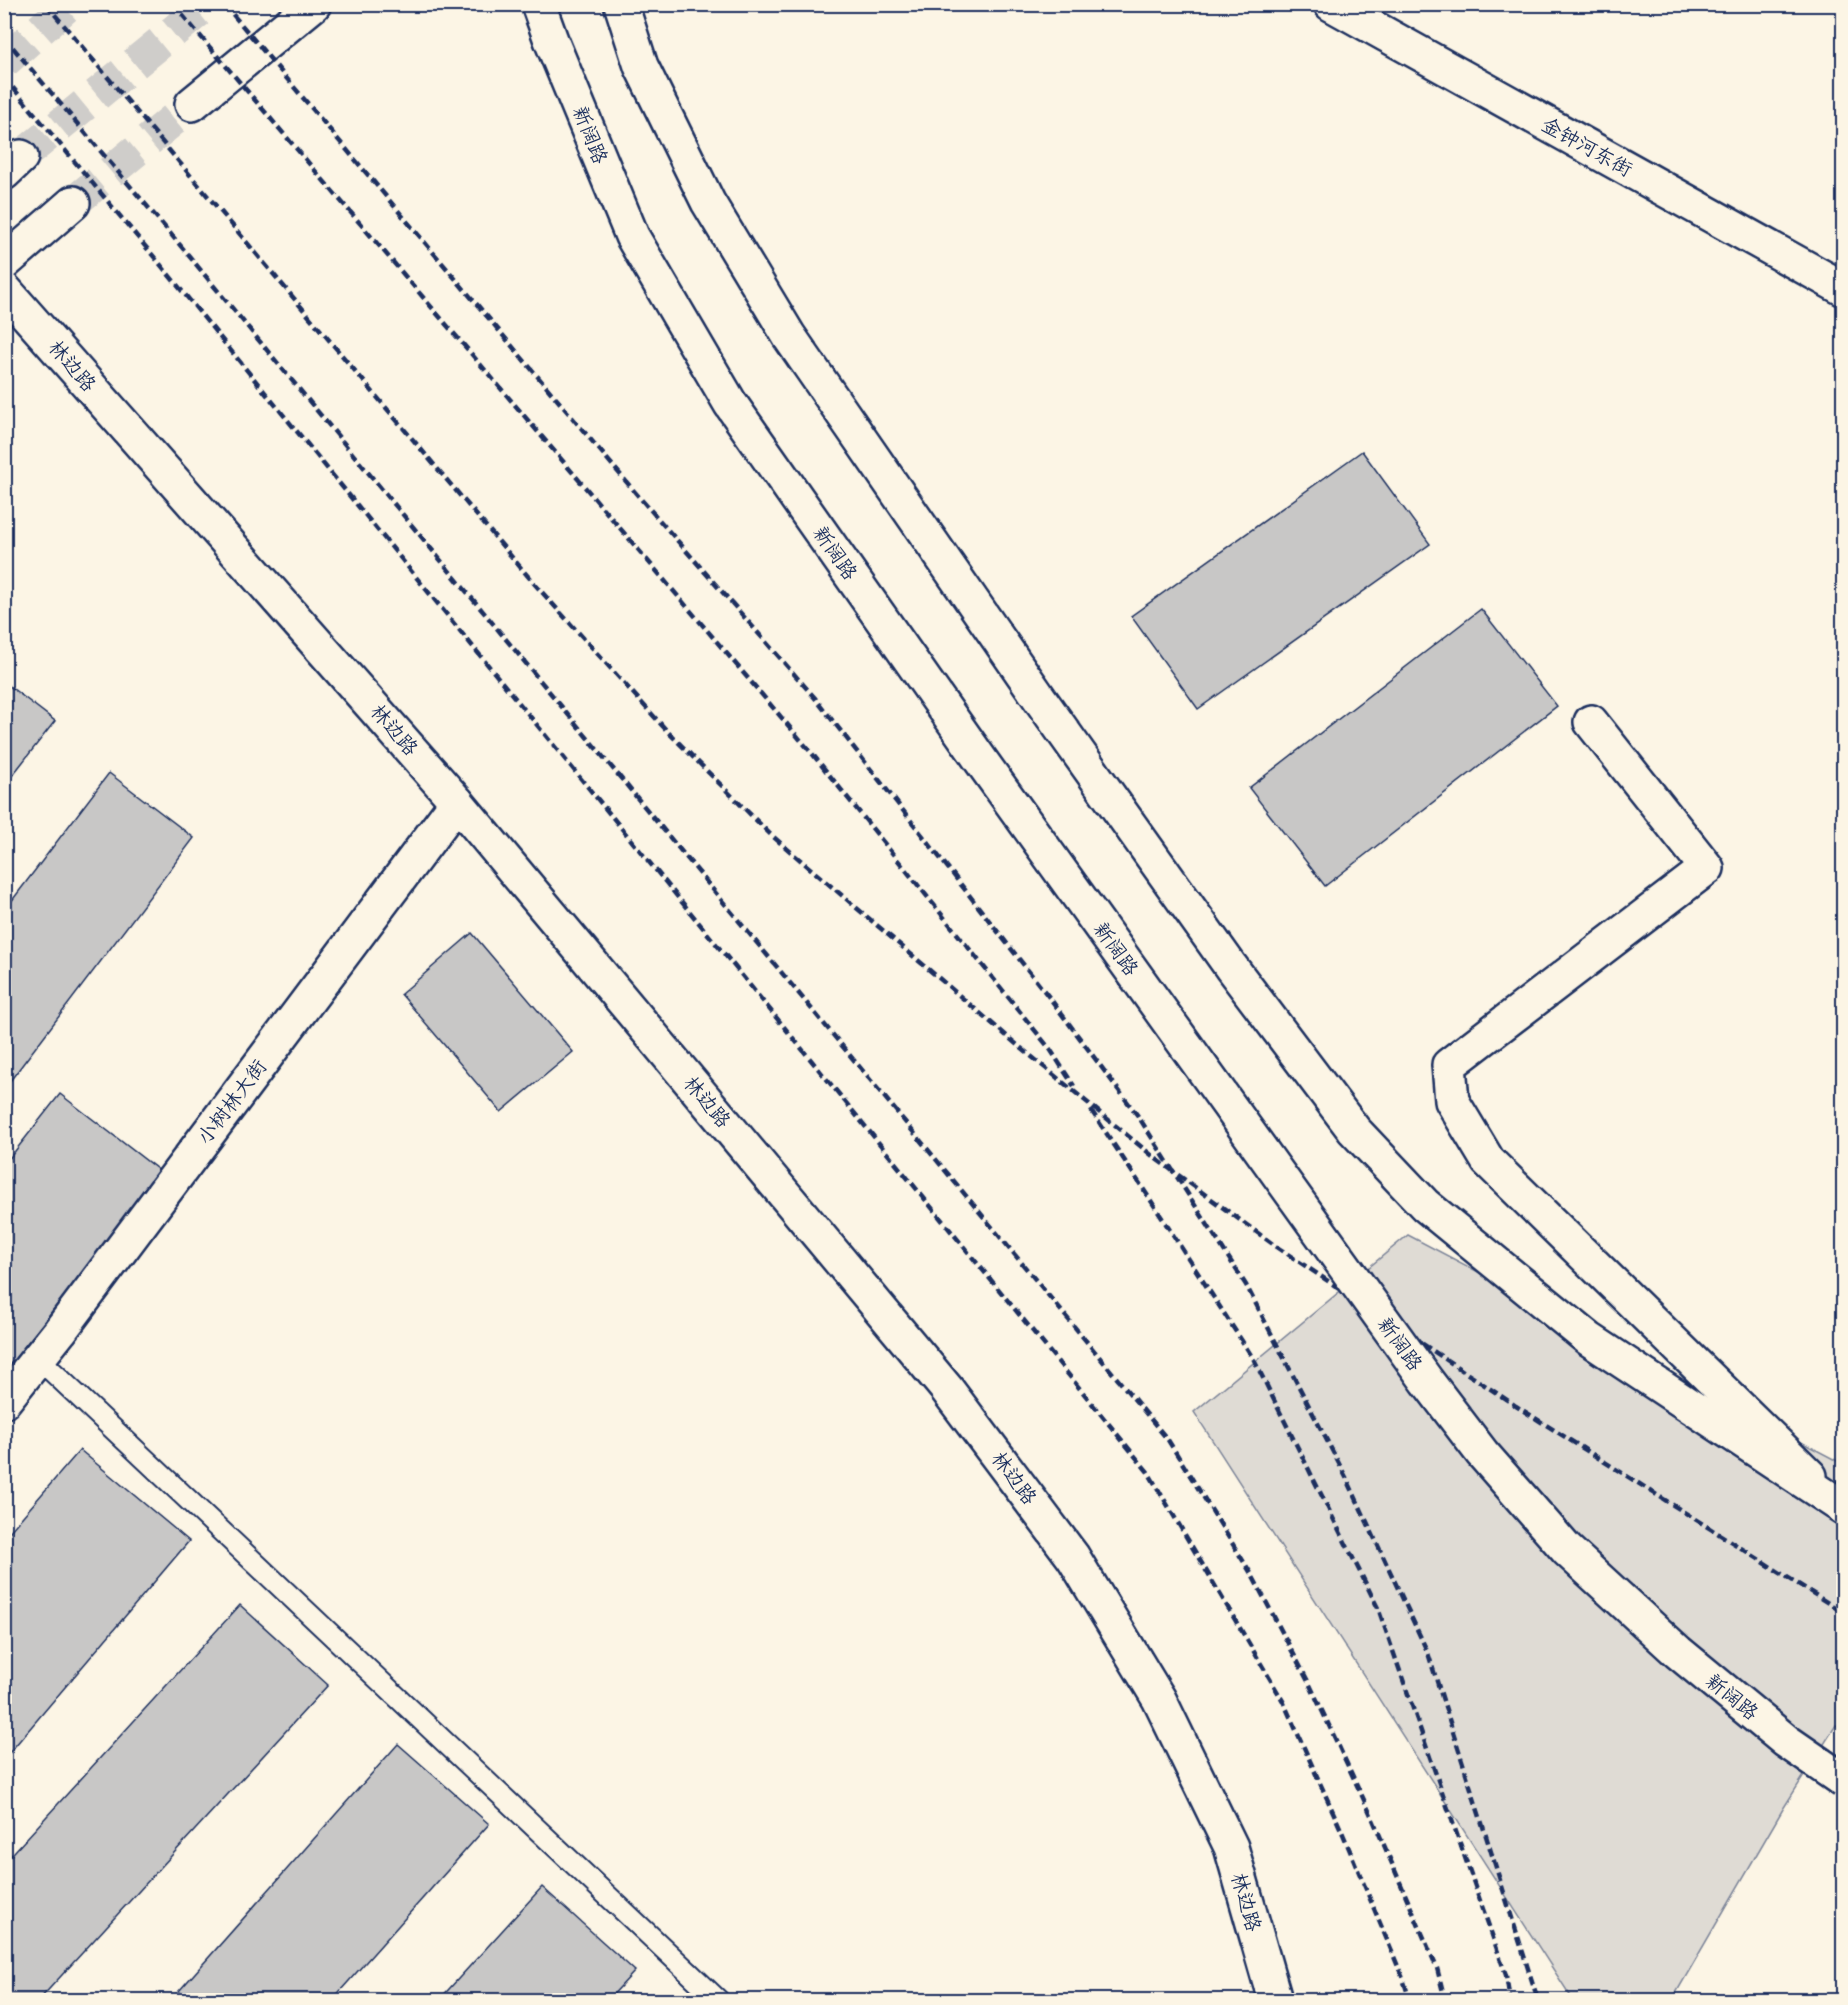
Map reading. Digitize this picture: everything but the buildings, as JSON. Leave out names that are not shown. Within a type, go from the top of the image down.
[{"type":"main road","points":[[192,104],[314,4]]},
{"type":"main road","name":"新阔路","points":[[538,4],[632,236],[730,403],[982,762],[1427,1382],[1482,1453],[1567,1550],[1677,1652],[1786,1741],[1844,1781]]},
{"type":"main road","points":[[621,4],[641,66],[708,202],[789,336],[1040,699],[1231,967],[1354,1130],[1425,1205],[1589,1339],[1843,1507]]},
{"type":"main road","name":"金钟河东街","points":[[1331,4],[1844,288]]},
{"type":"main road","points":[[4,263],[73,203]]},
{"type":"main road","name":"林边路","points":[[4,289],[457,802],[946,1388],[1073,1557],[1159,1699],[1231,1847],[1275,2001]]},
{"type":"main road","points":[[1591,722],[1707,868],[1449,1065],[1452,1101],[1488,1161],[1843,1507]]},
{"type":"main road","name":"小树林大街","points":[[4,1401],[457,802]]},
{"type":"lane","points":[[38,1358],[718,2001]]},
{"type":"shaded area","points":[[1408,1235],[1843,1464],[1843,1729],[1836,1725],[1783,1809],[1672,2000],[1573,2000],[1194,1412]]},
{"type":"tunnel","points":[[4,62],[69,4]]},
{"type":"tunnel","points":[[21,157],[207,4]]},
{"type":"tunnel","points":[[73,203],[192,104]]},
{"type":"railway","points":[[46,4],[532,581],[668,732],[770,834],[1015,1043],[1155,1158],[1277,1247],[1516,1406],[1844,1613]]},
{"type":"railway","points":[[173,4],[810,751],[1050,1049],[1074,1086]]},
{"type":"railway","points":[[224,4],[640,498],[815,698],[1052,1001],[1138,1116],[1246,1285],[1348,1481],[1428,1653],[1538,2000]]},
{"type":"railway","points":[[4,37],[180,245],[1168,1440],[1252,1575],[1310,1685],[1371,1815],[1437,1968],[1445,2000]]},
{"type":"railway","points":[[4,77],[160,264],[1148,1472],[1283,1701],[1343,1834],[1410,2000]]},
{"type":"railway","points":[[1091,1110],[1253,1358],[1378,1608],[1506,1975],[1510,2000]]}]
